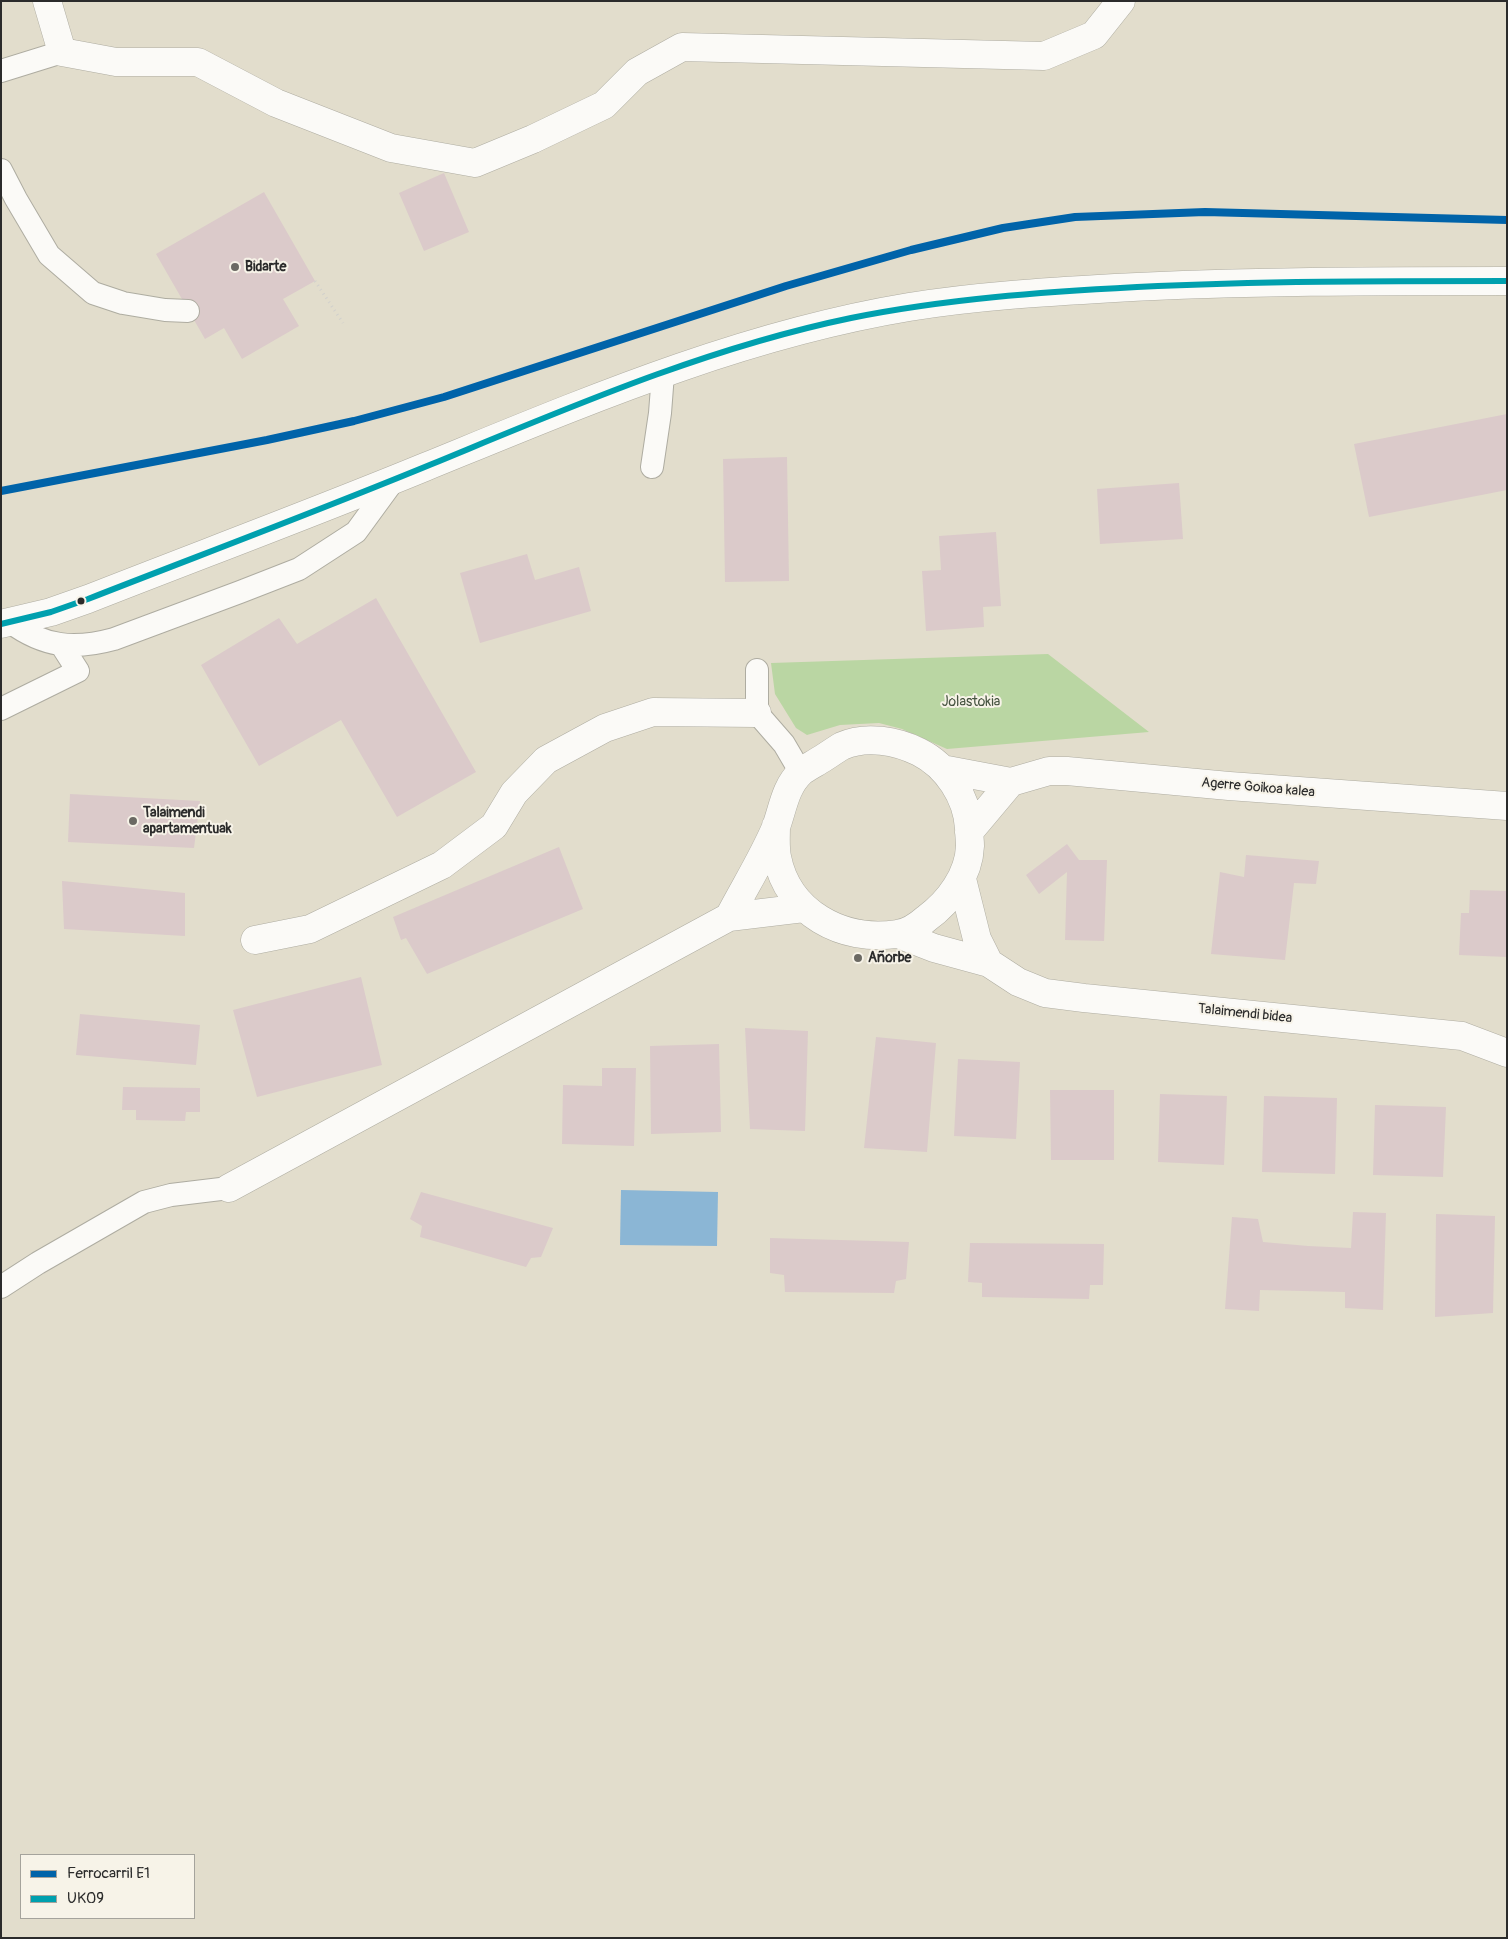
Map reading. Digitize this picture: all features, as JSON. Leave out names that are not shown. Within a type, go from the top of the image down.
[{"type":"main road","points":[[47,1],[62,52],[116,62],[198,62],[276,103],[391,148],[475,163],[533,139],[604,105],[637,72],[682,47],[1044,56],[1094,35],[1121,1]]},
{"type":"main road","points":[[6,623],[51,612],[88,600],[306,516],[565,410],[696,362],[775,337],[840,321],[910,307],[1037,292],[1215,283],[1507,280]]},
{"type":"main road","points":[[255,940],[310,929],[442,865],[494,826],[514,793],[546,760],[606,728],[653,712],[757,713]]},
{"type":"main road","points":[[729,918],[776,826],[784,798],[800,773],[843,745],[864,741],[886,741],[906,746],[925,756],[942,769],[962,796],[968,815],[970,848],[962,879],[943,906],[918,925],[898,934],[856,934],[828,925],[804,908],[786,884],[777,856],[776,826]]},
{"type":"main road","name":"Agerre Goikoa kalea","points":[[942,769],[1011,782],[1049,771],[1068,771],[1229,786],[1507,806]]},
{"type":"main road","points":[[969,832],[1011,782]]},
{"type":"main road","points":[[962,879],[977,939],[989,963]]},
{"type":"main road","points":[[229,1188],[729,918],[804,908]]},
{"type":"main road","name":"Talaimendi bidea","points":[[898,934],[934,948],[989,963],[1018,982],[1054,994],[1462,1036],[1507,1053]]},
{"type":"lane","points":[[1,71],[62,52]]},
{"type":"lane","points":[[1,170],[49,255],[93,293],[123,303],[165,310],[188,311]]},
{"type":"lane","points":[[652,466],[664,374]]},
{"type":"lane","points":[[6,623],[62,646],[93,645],[114,639],[299,568],[356,532],[394,480]]},
{"type":"lane","points":[[1,710],[78,671],[62,646]]},
{"type":"lane","points":[[757,670],[757,713],[784,744],[800,773]]},
{"type":"lane","points":[[1,1287],[38,1263],[144,1202],[171,1195],[229,1188]]},
{"type":"path","points":[[314,281],[342,323]]},
{"type":"green space","name":"Jolastokia","points":[[1048,654],[1149,732],[947,749],[902,729],[879,723],[840,725],[807,735],[796,728],[775,694],[771,663]]},
{"type":"water","points":[[621,1190],[718,1192],[717,1246],[620,1245]]},
{"type":"building","points":[[444,173],[469,232],[424,251],[399,193]]},
{"type":"building","name":"Bidarte","points":[[264,192],[315,281],[283,299],[299,326],[242,359],[224,328],[205,339],[156,254]]},
{"type":"building","points":[[1507,414],[1507,490],[1369,517],[1354,444]]},
{"type":"building","points":[[787,457],[789,581],[725,582],[723,459]]},
{"type":"building","points":[[1179,483],[1183,539],[1100,544],[1097,489]]},
{"type":"building","points":[[996,532],[1001,606],[983,607],[984,627],[926,631],[922,571],[941,570],[939,536]]},
{"type":"building","points":[[527,554],[535,580],[579,567],[591,611],[480,643],[460,573]]},
{"type":"building","points":[[376,598],[476,772],[397,817],[341,720],[259,766],[201,665],[279,618],[297,644]]},
{"type":"building","name":"Talaimendi apartamentuak","points":[[70,794],[200,801],[194,848],[68,842]]},
{"type":"building","points":[[1067,844],[1079,860],[1107,860],[1104,941],[1065,940],[1067,872],[1039,894],[1026,875]]},
{"type":"building","points":[[559,847],[583,909],[427,974],[406,938],[401,940],[393,917]]},
{"type":"building","points":[[1246,855],[1319,861],[1316,884],[1294,883],[1285,960],[1211,954],[1220,872],[1244,877]]},
{"type":"building","points":[[62,881],[185,893],[185,936],[64,929]]},
{"type":"building","points":[[1470,890],[1507,891],[1507,957],[1459,955],[1461,913],[1469,913]]},
{"type":"building","points":[[361,977],[382,1065],[257,1097],[233,1010]]},
{"type":"building","points":[[80,1014],[200,1025],[196,1065],[76,1055]]},
{"type":"building","points":[[745,1028],[808,1031],[805,1131],[750,1129]]},
{"type":"building","points":[[876,1037],[936,1043],[927,1152],[864,1148]]},
{"type":"building","points":[[719,1044],[721,1132],[651,1134],[650,1046]]},
{"type":"building","points":[[958,1059],[1020,1062],[1016,1139],[954,1136]]},
{"type":"building","points":[[602,1068],[636,1068],[634,1146],[562,1144],[563,1085],[602,1086]]},
{"type":"building","points":[[123,1087],[200,1088],[200,1112],[186,1112],[185,1121],[136,1120],[136,1110],[122,1110]]},
{"type":"building","points":[[1050,1090],[1114,1090],[1114,1160],[1051,1160]]},
{"type":"building","points":[[1160,1094],[1227,1096],[1224,1165],[1158,1162]]},
{"type":"building","points":[[1264,1096],[1337,1098],[1335,1174],[1262,1172]]},
{"type":"building","points":[[1375,1105],[1446,1107],[1443,1177],[1373,1175]]},
{"type":"building","points":[[421,1192],[553,1228],[541,1257],[531,1258],[526,1267],[420,1237],[422,1226],[410,1219]]},
{"type":"building","points":[[1353,1212],[1386,1213],[1383,1310],[1345,1308],[1345,1292],[1260,1290],[1259,1311],[1225,1309],[1232,1217],[1258,1219],[1263,1242],[1351,1248]]},
{"type":"building","points":[[1436,1214],[1495,1216],[1493,1313],[1435,1317]]},
{"type":"building","points":[[770,1238],[909,1242],[906,1279],[896,1281],[894,1293],[785,1292],[784,1275],[770,1273]]},
{"type":"building","points":[[970,1243],[1104,1244],[1103,1285],[1090,1285],[1089,1299],[982,1297],[982,1283],[968,1282]]},
{"type":"rail line","name":"E1","points":[[1,491],[267,440],[354,421],[444,397],[786,286],[911,250],[1003,228],[1075,217],[1205,212],[1507,220]]},
{"type":"transit line","name":"UK09","points":[[1,624],[51,612],[88,599],[346,499],[638,381],[743,346],[851,318],[957,301],[1101,289],[1275,282],[1507,281]]},
{"type":"place","name":"Bidarte","points":[[235,267]]},
{"type":"place","name":"Talaimendi apartamentuak","points":[[133,821]]},
{"type":"place","name":"Añorbe","points":[[858,958]]}]
